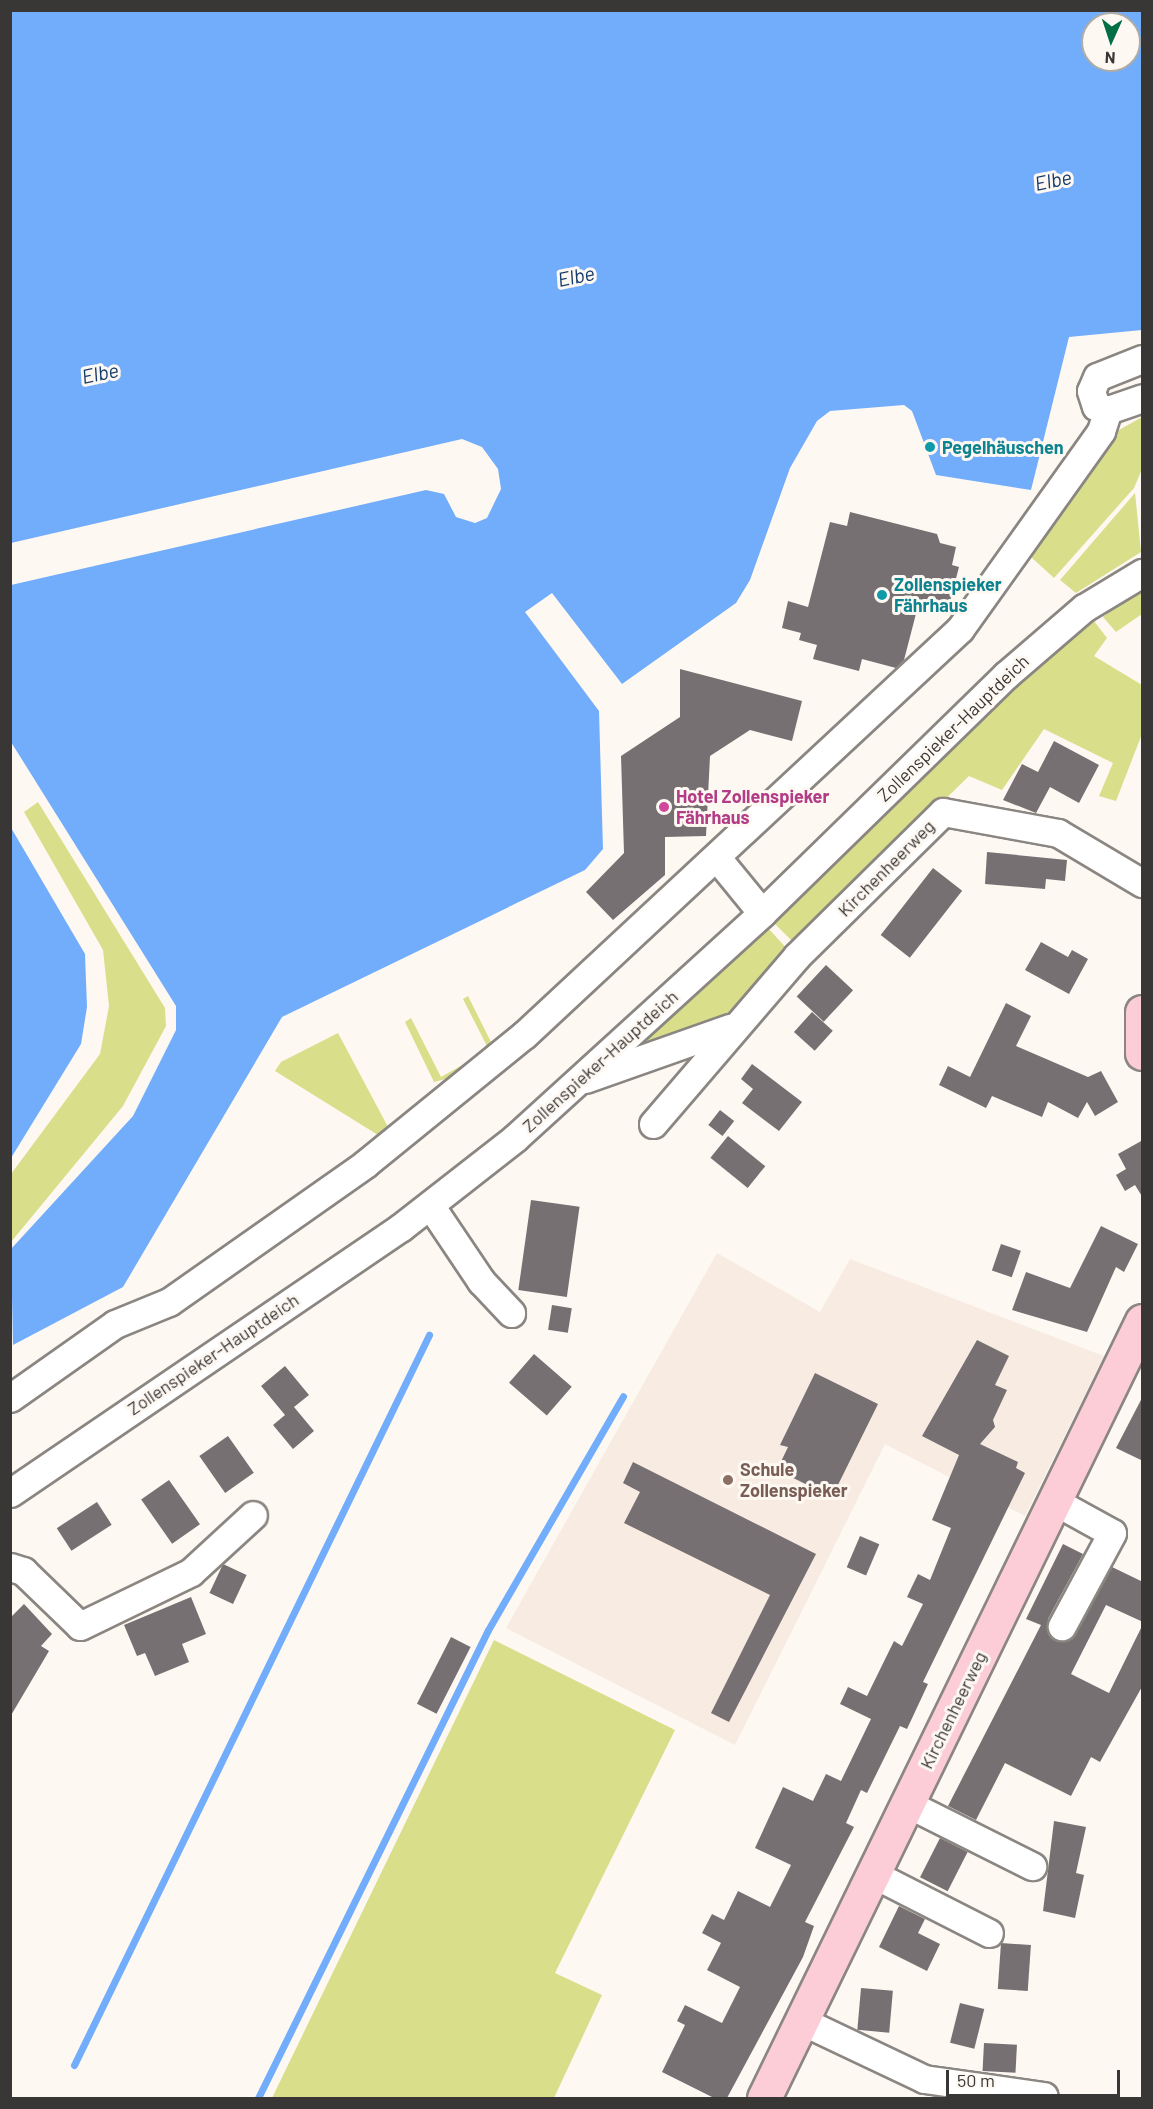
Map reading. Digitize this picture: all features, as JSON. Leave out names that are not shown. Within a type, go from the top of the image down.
[{"type":"main road","points":[[1143,1012],[1143,1053]]},
{"type":"main road","name":"Kirchenheerweg","points":[[764,2098],[1143,1321]]},
{"type":"street","points":[[1108,410],[1092,399],[1093,384],[1143,359]]},
{"type":"street","points":[[1108,410],[1143,398]]},
{"type":"street","points":[[10,1398],[115,1324],[169,1302],[392,1144],[466,1086],[717,858],[960,629],[1101,431],[1108,410]]},
{"type":"street","name":"Zollenspieker-Hauptdeich","points":[[10,1493],[430,1205],[584,1079],[762,913],[1015,667],[1084,608],[1143,573]]},
{"type":"street","name":"Kirchenheerweg","points":[[654,1124],[731,1028],[943,812],[1058,833],[1143,883]]},
{"type":"street","points":[[717,858],[762,913]]},
{"type":"street","name":"Kirchenheerweg","points":[[584,1079],[731,1028]]},
{"type":"street","points":[[430,1205],[481,1281],[511,1313]]},
{"type":"street","points":[[1054,1501],[1112,1533],[1062,1626]]},
{"type":"street","points":[[10,1567],[23,1571],[80,1626],[191,1572],[253,1515]]},
{"type":"street","points":[[908,1804],[1032,1866]]},
{"type":"street","points":[[873,1874],[989,1933]]},
{"type":"street","points":[[802,2021],[924,2079],[1044,2096]]},
{"type":"shaded area","name":"Schule Zollenspieker","points":[[717,1253],[820,1312],[850,1259],[1104,1356],[1025,1516],[885,1444],[735,1745],[506,1628]]},
{"type":"green space","points":[[1142,417],[1142,469],[1134,488],[1054,578],[1031,557],[1031,545],[1103,439]]},
{"type":"green space","points":[[1135,493],[1141,552],[1076,593],[1060,580]]},
{"type":"green space","points":[[1142,585],[1142,614],[1116,632],[1103,617]]},
{"type":"green space","points":[[1094,621],[1107,638],[1094,656],[1142,685],[1142,734],[1116,801],[1099,796],[1113,763],[1044,729],[1002,790],[969,776],[796,945],[774,923],[1015,684],[1075,630]]},
{"type":"green space","points":[[38,802],[165,1008],[166,1026],[123,1106],[11,1242],[11,1174],[100,1054],[109,1006],[103,950],[24,812]]},
{"type":"green space","points":[[768,928],[789,951],[736,1008],[723,1019],[627,1057]]},
{"type":"green space","points":[[468,996],[491,1042],[514,1029],[465,1074],[434,1082],[405,1022],[411,1018],[441,1077],[489,1050],[463,999]]},
{"type":"green space","points":[[338,1033],[388,1127],[378,1135],[275,1071],[281,1062]]},
{"type":"green space","points":[[494,1640],[675,1730],[555,1973],[602,1995],[554,2098],[272,2098]]},
{"type":"water","name":"Elbe","points":[[11,10],[1142,11],[1142,330],[1069,337],[1031,490],[936,475],[912,411],[904,405],[830,411],[817,421],[790,468],[750,580],[736,603],[622,684],[552,593],[525,612],[599,711],[603,849],[585,870],[282,1017],[123,1287],[13,1345],[11,1249],[133,1116],[176,1030],[176,1006],[11,742],[11,585],[426,490],[444,494],[456,517],[475,523],[487,518],[501,489],[498,469],[482,447],[462,439],[11,543]]},
{"type":"water","points":[[10,826],[85,954],[87,1007],[81,1044],[11,1158]]},
{"type":"building","name":"Zollenspieker Fährhaus","points":[[850,512],[937,534],[940,543],[956,547],[952,565],[959,567],[947,613],[918,606],[904,660],[896,668],[862,659],[859,671],[813,659],[817,645],[799,640],[801,633],[782,628],[788,601],[808,607],[830,522],[847,526]]},
{"type":"building","name":"Hotel Zollenspieker Fährhaus","points":[[680,669],[802,701],[792,741],[750,730],[710,756],[706,836],[665,837],[665,875],[613,920],[586,892],[624,853],[621,756],[680,717]]},
{"type":"building","points":[[1054,741],[1099,765],[1079,803],[1050,787],[1036,813],[1003,800],[1022,764],[1038,772]]},
{"type":"building","points":[[987,852],[1067,860],[1065,881],[1046,879],[1045,889],[985,884]]},
{"type":"building","points":[[933,868],[962,891],[910,958],[881,935]]},
{"type":"building","points":[[1041,942],[1068,957],[1072,950],[1088,959],[1069,994],[1025,970]]},
{"type":"building","points":[[826,965],[853,990],[824,1022],[797,996]]},
{"type":"building","points":[[1006,1003],[1031,1016],[1016,1046],[1088,1077],[1101,1071],[1118,1102],[1095,1116],[1087,1102],[1078,1118],[1048,1102],[1042,1117],[992,1096],[986,1108],[939,1085],[948,1066],[970,1077]]},
{"type":"building","points":[[812,1012],[833,1031],[815,1051],[794,1032]]},
{"type":"building","points":[[752,1064],[802,1102],[779,1131],[742,1103],[753,1089],[741,1079]]},
{"type":"building","points":[[720,1110],[734,1121],[722,1136],[708,1125]]},
{"type":"building","points":[[728,1136],[765,1166],[748,1188],[710,1158]]},
{"type":"building","points":[[1143,1140],[1143,1198],[1135,1185],[1125,1191],[1116,1175],[1126,1169],[1118,1154]]},
{"type":"building","points":[[531,1200],[580,1207],[567,1297],[518,1290]]},
{"type":"building","points":[[1101,1226],[1138,1244],[1124,1272],[1116,1267],[1087,1332],[1012,1310],[1026,1272],[1070,1288]]},
{"type":"building","points":[[1001,1244],[1021,1251],[1012,1277],[992,1270]]},
{"type":"building","points":[[552,1305],[572,1308],[568,1333],[548,1330]]},
{"type":"building","points":[[977,1340],[1009,1356],[995,1385],[1007,1390],[993,1420],[995,1427],[980,1444],[1018,1462],[1016,1468],[1025,1473],[923,1682],[928,1684],[907,1729],[900,1726],[867,1793],[861,1790],[846,1823],[854,1827],[805,1922],[814,1926],[803,1957],[727,2098],[714,2098],[662,2072],[685,2025],[677,2021],[685,2005],[722,2023],[740,1987],[707,1970],[721,1943],[702,1933],[712,1914],[724,1920],[738,1891],[770,1907],[791,1865],[755,1848],[783,1787],[813,1801],[826,1774],[841,1781],[871,1719],[840,1704],[848,1687],[867,1696],[894,1641],[902,1646],[923,1604],[907,1597],[918,1574],[930,1580],[951,1528],[932,1520],[959,1455],[922,1436]]},
{"type":"building","points":[[534,1354],[572,1387],[547,1415],[509,1383]]},
{"type":"building","points":[[285,1366],[309,1395],[294,1407],[314,1431],[293,1449],[273,1425],[285,1415],[261,1386]]},
{"type":"building","points":[[815,1373],[878,1404],[832,1497],[777,1470],[788,1447],[780,1445]]},
{"type":"building","points":[[1143,1396],[1143,1461],[1116,1448]]},
{"type":"building","points":[[228,1436],[254,1473],[225,1493],[199,1456]]},
{"type":"building","points":[[633,1462],[816,1554],[729,1722],[711,1713],[770,1595],[624,1523],[640,1492],[623,1483]]},
{"type":"building","points":[[169,1480],[200,1524],[172,1544],[141,1500]]},
{"type":"building","points":[[97,1502],[112,1525],[71,1551],[57,1528]]},
{"type":"building","points":[[860,1536],[879,1544],[866,1576],[847,1567]]},
{"type":"building","points":[[1063,1544],[1083,1554],[1048,1619],[1048,1634],[1062,1642],[1071,1639],[1112,1567],[1143,1582],[1143,1622],[1106,1605],[1071,1674],[1109,1693],[1143,1624],[1143,1685],[1100,1762],[1091,1757],[1071,1796],[1005,1763],[976,1820],[948,1806],[1041,1625],[1026,1619]]},
{"type":"building","points":[[223,1564],[247,1575],[233,1604],[209,1593]]},
{"type":"building","points":[[191,1597],[206,1634],[182,1644],[189,1662],[155,1676],[145,1653],[137,1656],[124,1625]]},
{"type":"building","points":[[24,1604],[52,1634],[41,1646],[49,1651],[10,1717],[10,1618]]},
{"type":"building","points":[[451,1637],[471,1647],[437,1714],[417,1704]]},
{"type":"building","points":[[1054,1821],[1086,1827],[1076,1873],[1084,1875],[1075,1918],[1043,1911]]},
{"type":"building","points":[[940,1838],[968,1852],[948,1891],[920,1877]]},
{"type":"building","points":[[899,1906],[925,1919],[918,1933],[940,1944],[927,1971],[879,1947]]},
{"type":"building","points":[[1001,1943],[1031,1945],[1028,1991],[998,1989]]},
{"type":"building","points":[[861,1988],[893,1991],[889,2033],[857,2030]]},
{"type":"building","points":[[960,2003],[984,2009],[974,2049],[950,2043]]},
{"type":"building","points":[[984,2043],[1017,2045],[1015,2073],[983,2071]]},
{"type":"waterway","points":[[74,2065],[429,1335]]},
{"type":"waterway","points":[[258,2098],[488,1630],[623,1396]]},
{"type":"place","name":"Pegelhäuschen","points":[[930,447]]},
{"type":"place","name":"Zollenspieker Fährhaus","points":[[882,595]]},
{"type":"place","name":"Hotel Zollenspieker Fährhaus","points":[[664,807]]},
{"type":"place","name":"Schule Zollenspieker","points":[[728,1480]]}]
